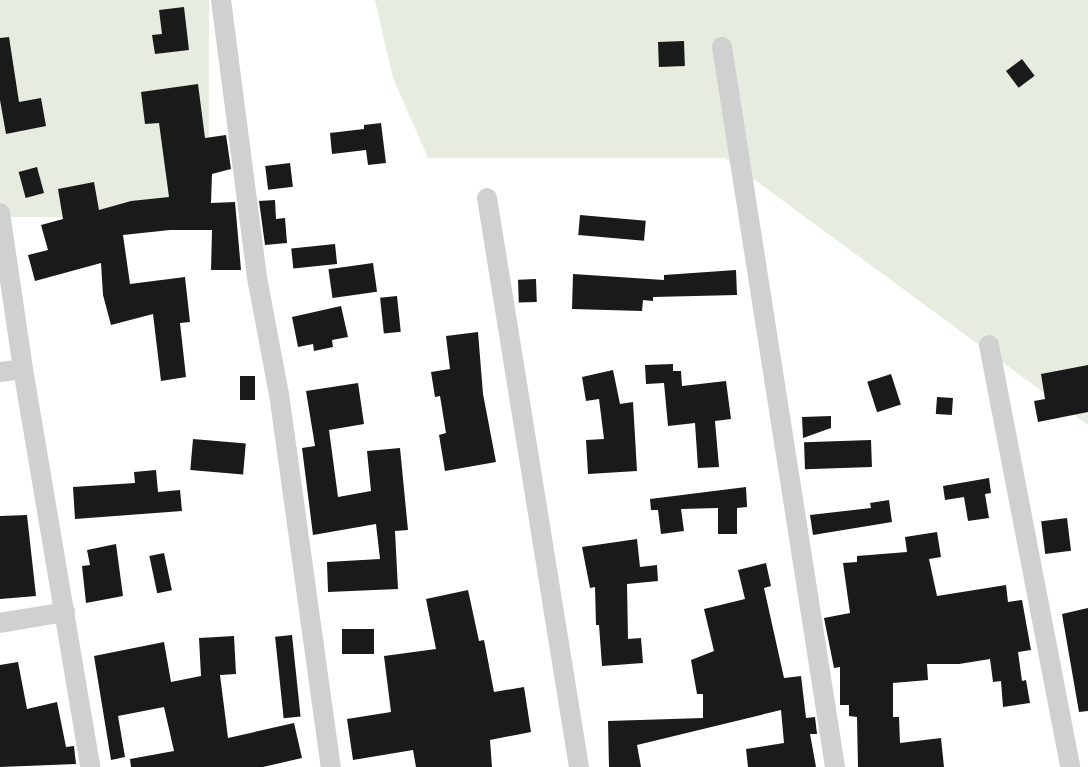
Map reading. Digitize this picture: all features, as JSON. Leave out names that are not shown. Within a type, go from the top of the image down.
[{"type":"street","points":[[221,0],[258,283],[279,394],[331,767]]},
{"type":"street","points":[[722,47],[835,767]]},
{"type":"street","points":[[487,198],[579,767]]},
{"type":"street","points":[[0,213],[23,369],[90,767]]},
{"type":"street","points":[[989,345],[1070,767]]},
{"type":"street","points":[[0,372],[23,369]]},
{"type":"street","points":[[0,623],[65,612]]},
{"type":"shaded area","points":[[0,0],[209,0],[209,217],[0,217]]},
{"type":"shaded area","points":[[375,0],[1088,0],[1088,425],[725,158],[428,158],[393,78]]},
{"type":"building","points":[[184,7],[189,50],[155,54],[152,35],[162,34],[159,10]]},
{"type":"building","points":[[9,37],[19,102],[41,98],[46,126],[6,134],[0,100],[0,38]]},
{"type":"building","points":[[684,41],[685,66],[659,67],[658,42]]},
{"type":"building","points":[[1022,59],[1035,76],[1019,88],[1006,71]]},
{"type":"building","points":[[198,84],[205,138],[226,135],[231,169],[212,174],[211,203],[235,202],[241,270],[211,270],[212,230],[170,230],[123,235],[130,284],[185,277],[190,322],[180,323],[186,377],[161,381],[153,314],[111,325],[103,295],[101,263],[35,281],[28,255],[48,250],[41,225],[63,219],[58,189],[94,182],[99,210],[131,201],[169,197],[159,123],[145,124],[141,92]]},
{"type":"building","points":[[381,123],[386,163],[368,165],[366,150],[332,154],[330,133],[364,129],[364,125]]},
{"type":"building","points":[[290,163],[293,187],[268,190],[265,166]]},
{"type":"building","points":[[37,167],[44,193],[26,198],[19,172]]},
{"type":"building","points":[[275,200],[276,219],[285,218],[287,243],[265,245],[259,201]]},
{"type":"building","points":[[580,215],[646,221],[644,241],[578,235]]},
{"type":"building","points":[[335,244],[337,264],[293,268],[291,249]]},
{"type":"building","points":[[373,263],[377,292],[332,298],[328,269]]},
{"type":"building","points":[[736,270],[737,295],[653,297],[653,301],[643,300],[642,311],[572,309],[573,274],[664,280],[664,275]]},
{"type":"building","points":[[536,279],[537,302],[519,303],[518,280]]},
{"type":"building","points":[[397,296],[401,332],[384,334],[380,298]]},
{"type":"building","points":[[341,306],[348,337],[332,340],[333,347],[314,351],[313,344],[298,347],[292,317]]},
{"type":"building","points":[[478,332],[483,394],[496,462],[445,471],[439,435],[446,433],[440,396],[435,397],[431,372],[450,369],[446,336]]},
{"type":"building","points":[[673,364],[673,371],[681,371],[682,386],[726,381],[731,419],[715,421],[719,467],[698,468],[695,423],[668,426],[664,383],[646,384],[645,365]]},
{"type":"building","points":[[1088,365],[1088,412],[1038,422],[1034,401],[1045,399],[1041,374]]},
{"type":"building","points":[[613,370],[620,404],[633,402],[637,471],[588,474],[586,440],[604,439],[599,399],[586,401],[582,377]]},
{"type":"building","points":[[891,374],[901,404],[877,412],[867,382]]},
{"type":"building","points":[[240,376],[255,376],[255,400],[240,400]]},
{"type":"building","points":[[358,383],[364,424],[329,430],[338,497],[371,491],[367,451],[400,448],[408,530],[395,531],[398,589],[328,592],[327,562],[380,559],[376,524],[313,535],[302,448],[315,446],[306,391]]},
{"type":"building","points":[[937,397],[953,398],[952,415],[936,414]]},
{"type":"building","points":[[831,416],[831,428],[803,438],[802,417]]},
{"type":"building","points":[[193,439],[246,444],[243,475],[190,470]]},
{"type":"building","points":[[871,440],[872,467],[805,469],[804,442]]},
{"type":"building","points":[[156,470],[158,492],[180,490],[182,511],[75,519],[73,487],[135,483],[134,472]]},
{"type":"building","points":[[989,478],[991,493],[985,494],[989,518],[968,521],[964,497],[945,500],[943,486]]},
{"type":"building","points":[[746,487],[747,507],[737,508],[737,534],[718,534],[718,508],[681,509],[684,531],[661,534],[658,510],[651,510],[650,499]]},
{"type":"building","points":[[889,500],[892,522],[813,535],[810,515],[871,508],[870,503]]},
{"type":"building","points":[[27,515],[36,596],[0,599],[0,516]]},
{"type":"building","points":[[1067,518],[1071,551],[1045,554],[1041,521]]},
{"type":"building","points":[[937,532],[941,557],[929,559],[937,596],[1006,585],[1008,602],[1022,600],[1031,650],[1018,652],[1022,681],[1026,680],[1030,703],[1003,707],[1001,681],[993,682],[990,659],[959,664],[927,664],[928,680],[893,683],[893,717],[899,717],[900,743],[941,738],[944,767],[858,767],[857,717],[849,716],[849,705],[840,705],[840,667],[834,668],[824,618],[850,613],[843,563],[857,562],[857,556],[907,552],[905,537]]},
{"type":"building","points":[[637,539],[640,567],[657,565],[658,581],[627,584],[628,639],[641,638],[643,663],[602,666],[599,625],[596,625],[595,587],[590,588],[582,547]]},
{"type":"building","points":[[116,544],[123,596],[86,603],[82,566],[90,565],[87,550]]},
{"type":"building","points":[[164,553],[172,590],[157,593],[149,556]]},
{"type":"building","points":[[766,563],[771,586],[764,588],[784,678],[801,676],[806,718],[815,717],[817,734],[810,734],[816,767],[748,767],[746,749],[784,743],[781,710],[637,745],[641,767],[609,767],[608,721],[703,718],[703,694],[697,694],[691,660],[714,651],[704,609],[745,599],[738,570]]},
{"type":"building","points":[[468,590],[479,641],[484,640],[494,692],[524,687],[531,732],[490,740],[492,767],[416,767],[413,750],[353,760],[347,719],[391,712],[384,656],[436,649],[426,599]]},
{"type":"building","points":[[1088,608],[1088,711],[1079,712],[1062,614]]},
{"type":"building","points":[[342,629],[374,629],[374,654],[342,654]]},
{"type":"building","points":[[292,635],[301,717],[284,718],[275,637]]},
{"type":"building","points":[[234,636],[236,674],[220,675],[228,738],[294,723],[302,758],[263,767],[131,767],[130,759],[174,751],[164,707],[118,716],[125,757],[111,760],[94,656],[164,642],[171,682],[201,676],[199,638]]},
{"type":"building","points":[[18,662],[27,709],[57,702],[66,747],[74,746],[76,764],[0,767],[0,665]]}]
